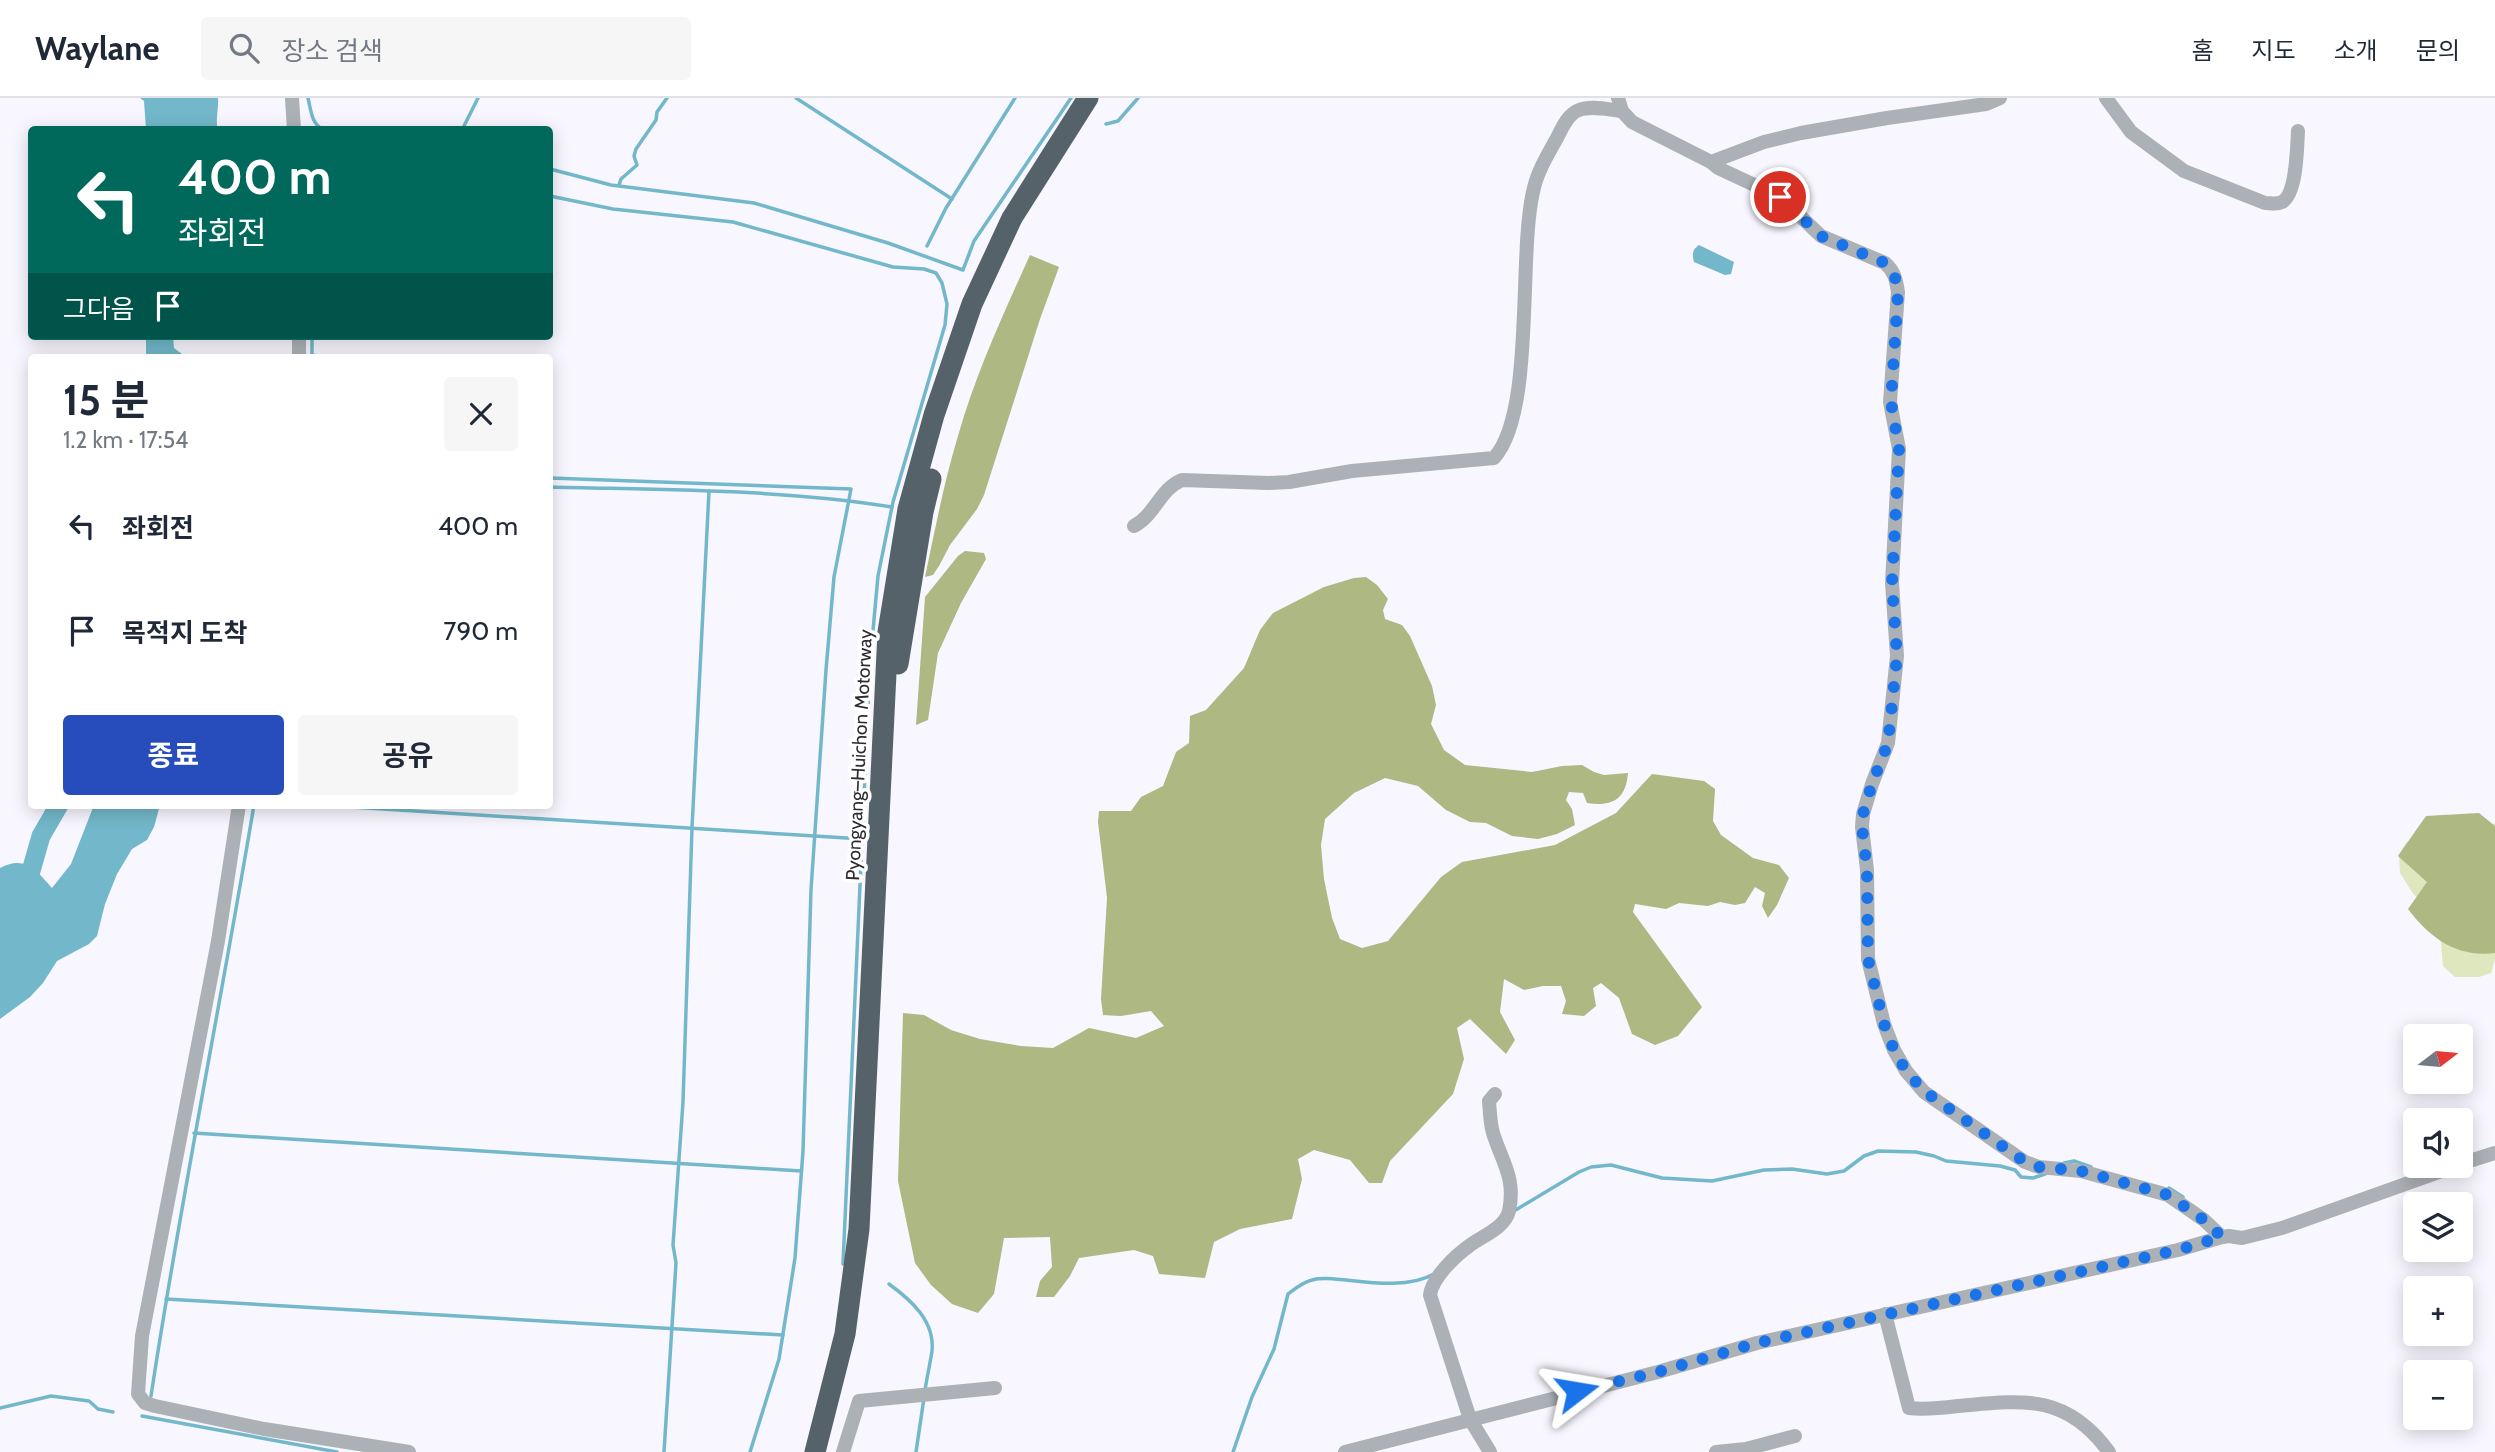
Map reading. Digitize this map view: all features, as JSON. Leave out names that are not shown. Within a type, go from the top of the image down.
[{"type":"highway","name":"Pyongyang–Huichon Motorway","points":[[815,1452],[845,1334],[859,1229],[888,632],[908,509],[934,415],[972,304],[1012,218],[1088,98]]},
{"type":"highway","name":"Pyongyang–Huichon Motorway","points":[[827,1452],[836,1429],[848,1380],[871,1222],[898,666],[923,512],[945,418],[974,332],[1028,213],[1099,98]]},
{"type":"street","points":[[292,98],[294,126]]},
{"type":"street","points":[[1711,162],[1764,142],[1801,133],[1986,104],[2000,98]]},
{"type":"street","points":[[2106,98],[2131,132],[2184,171],[2265,203],[2278,204],[2286,200],[2291,190],[2298,131]]},
{"type":"street","points":[[1134,526],[1143,522],[1173,484],[1182,480],[1289,482],[1352,471],[1494,458],[1501,450],[1507,435],[1520,378],[1532,192],[1539,169],[1568,119],[1578,110],[1620,105],[1632,122],[1718,168],[1780,197],[1821,236],[1885,263],[1893,269],[1896,277],[1897,306],[1891,402],[1899,449],[1892,583],[1897,656],[1888,743],[1872,784],[1862,827],[1867,870],[1868,959],[1894,1050],[1906,1071],[1924,1091],[2025,1162],[2039,1167],[2081,1171],[2168,1195],[2204,1220],[2222,1237]]},
{"type":"street","points":[[238,809],[215,955],[142,1336],[138,1394],[145,1403],[169,1409],[264,1429],[409,1452]]},
{"type":"street","points":[[1490,1452],[1470,1419],[1430,1295],[1432,1286],[1448,1267],[1467,1247],[1504,1222],[1509,1209],[1510,1174],[1493,1133],[1490,1115],[1489,1101],[1495,1094]]},
{"type":"street","points":[[2473,1160],[2495,1153]]},
{"type":"street","points":[[1345,1452],[1658,1372],[1757,1343],[2178,1250],[2222,1237],[2242,1238],[2282,1228],[2422,1178]]},
{"type":"street","points":[[1885,1314],[1909,1408],[2025,1401],[2046,1404],[2075,1419],[2101,1441],[2109,1452]]},
{"type":"street","points":[[843,1452],[859,1401],[995,1388]]},
{"type":"street","points":[[1725,1452],[1795,1436]]},
{"type":"green space","points":[[1030,255],[1059,267],[984,495],[933,575],[925,577],[944,488],[965,413],[991,344]]},
{"type":"green space","points":[[965,551],[984,553],[986,559],[961,603],[938,653],[928,720],[916,725],[925,597]]},
{"type":"green space","points":[[1366,577],[1377,585],[1388,599],[1383,610],[1385,619],[1402,625],[1410,636],[1432,686],[1436,705],[1431,724],[1444,750],[1465,765],[1532,772],[1582,765],[1604,775],[1628,773],[1624,790],[1616,800],[1610,802],[1587,803],[1583,793],[1569,792],[1566,800],[1572,809],[1575,825],[1538,839],[1512,836],[1486,823],[1470,822],[1446,810],[1418,786],[1385,778],[1354,793],[1325,819],[1321,845],[1324,879],[1332,918],[1340,939],[1362,948],[1388,941],[1441,877],[1462,862],[1555,845],[1616,813],[1652,774],[1704,781],[1715,789],[1713,821],[1721,835],[1753,858],[1779,865],[1789,878],[1777,905],[1768,918],[1762,906],[1765,893],[1755,887],[1745,903],[1735,905],[1720,902],[1708,906],[1679,903],[1666,909],[1635,904],[1633,912],[1702,1007],[1678,1036],[1655,1045],[1632,1034],[1619,998],[1601,983],[1593,988],[1596,1006],[1584,1016],[1562,1014],[1566,1001],[1561,986],[1524,990],[1504,979],[1500,1012],[1515,1040],[1506,1054],[1470,1019],[1457,1028],[1464,1059],[1453,1094],[1390,1161],[1382,1183],[1369,1183],[1350,1160],[1314,1150],[1298,1159],[1302,1179],[1292,1219],[1240,1229],[1214,1242],[1205,1278],[1159,1274],[1153,1256],[1134,1250],[1079,1258],[1070,1276],[1054,1297],[1036,1297],[1040,1281],[1052,1267],[1050,1237],[1004,1238],[994,1294],[978,1313],[952,1304],[931,1285],[915,1263],[898,1181],[903,1013],[924,1015],[951,1030],[980,1039],[1053,1048],[1089,1028],[1136,1038],[1164,1026],[1151,1011],[1121,1016],[1103,1015],[1101,999],[1107,898],[1099,811],[1131,811],[1141,797],[1163,786],[1176,752],[1189,743],[1190,716],[1206,710],[1244,668],[1260,630],[1273,613],[1324,587]]},
{"type":"green space","points":[[2479,813],[2495,826],[2495,953],[2481,954],[2446,944],[2416,919],[2408,909],[2427,882],[2398,856],[2426,816]]},
{"type":"green space","points":[[2495,823],[2495,959],[2491,973],[2479,977],[2455,977],[2443,966],[2441,943],[2431,914],[2400,873],[2399,854],[2407,842],[2420,833],[2490,826]]},
{"type":"water","points":[[140,98],[218,98],[218,126],[146,126],[144,101]]},
{"type":"water","points":[[1699,245],[1734,262],[1731,274],[1725,275],[1694,262],[1693,252]]},
{"type":"water","points":[[146,340],[173,340],[174,348],[182,354],[146,354]]},
{"type":"water","points":[[92,809],[159,809],[147,840],[132,849],[117,874],[105,904],[97,936],[89,944],[57,961],[30,997],[0,1019],[0,868],[16,863],[29,866],[52,888],[71,864]]},
{"type":"waterway","points":[[308,98],[314,120],[319,126]]},
{"type":"waterway","points":[[464,126],[478,98]]},
{"type":"waterway","points":[[619,185],[621,179],[637,165],[634,156],[636,149],[667,98]]},
{"type":"waterway","points":[[796,98],[952,199]]},
{"type":"waterway","points":[[927,246],[946,208],[1015,98]]},
{"type":"waterway","points":[[553,170],[611,185],[754,203],[888,243],[963,270],[974,241],[1071,98]]},
{"type":"waterway","points":[[1106,124],[1118,121],[1138,98]]},
{"type":"waterway","points":[[553,197],[613,209],[733,222],[893,267],[924,269],[936,273],[942,283],[947,304],[945,325],[893,502],[878,576],[870,663],[843,1264]]},
{"type":"waterway","points":[[312,340],[312,354]]},
{"type":"waterway","points":[[553,478],[851,489],[834,577],[826,670],[811,890],[803,1151],[795,1258],[779,1359],[750,1452]]},
{"type":"waterway","points":[[553,487],[764,494],[892,507]]},
{"type":"waterway","points":[[664,1452],[676,1263],[673,1245],[683,1102],[692,828],[709,491]]},
{"type":"waterway","points":[[25,892],[41,836],[57,809]]},
{"type":"waterway","points":[[151,1396],[253,809]]},
{"type":"waterway","points":[[383,809],[863,839]]},
{"type":"waterway","points":[[194,1133],[801,1171]]},
{"type":"waterway","points":[[1514,1211],[1579,1172],[1591,1167],[1611,1165],[1662,1178],[1712,1181],[1764,1170],[1792,1169],[1827,1174],[1844,1171],[1864,1156],[1878,1151],[1916,1152],[1946,1161],[2000,1166],[2015,1170],[2021,1177],[2033,1178],[2045,1174]]},
{"type":"waterway","points":[[2064,1163],[2074,1161],[2091,1167]]},
{"type":"waterway","points":[[2169,1188],[2183,1197]]},
{"type":"waterway","points":[[1233,1452],[1252,1397],[1274,1349],[1288,1294],[1316,1279],[1402,1283],[1434,1274]]},
{"type":"waterway","points":[[889,1284],[913,1304],[930,1330],[932,1351],[925,1390]]},
{"type":"waterway","points":[[166,1299],[783,1335]]},
{"type":"waterway","points":[[0,1408],[51,1396],[89,1401],[98,1409],[113,1412]]},
{"type":"waterway","points":[[916,1452],[924,1398]]},
{"type":"waterway","points":[[142,1416],[337,1452]]},
{"type":"route","points":[[1577,1391],[1658,1372],[1757,1343],[2178,1250],[2222,1237],[2204,1220],[2168,1195],[2081,1171],[2039,1167],[2025,1162],[1924,1091],[1906,1071],[1894,1050],[1884,1024],[1868,959],[1867,870],[1862,827],[1872,784],[1888,743],[1897,656],[1892,583],[1899,449],[1891,402],[1898,292],[1896,277],[1893,269],[1885,263],[1821,236],[1780,197]]}]
